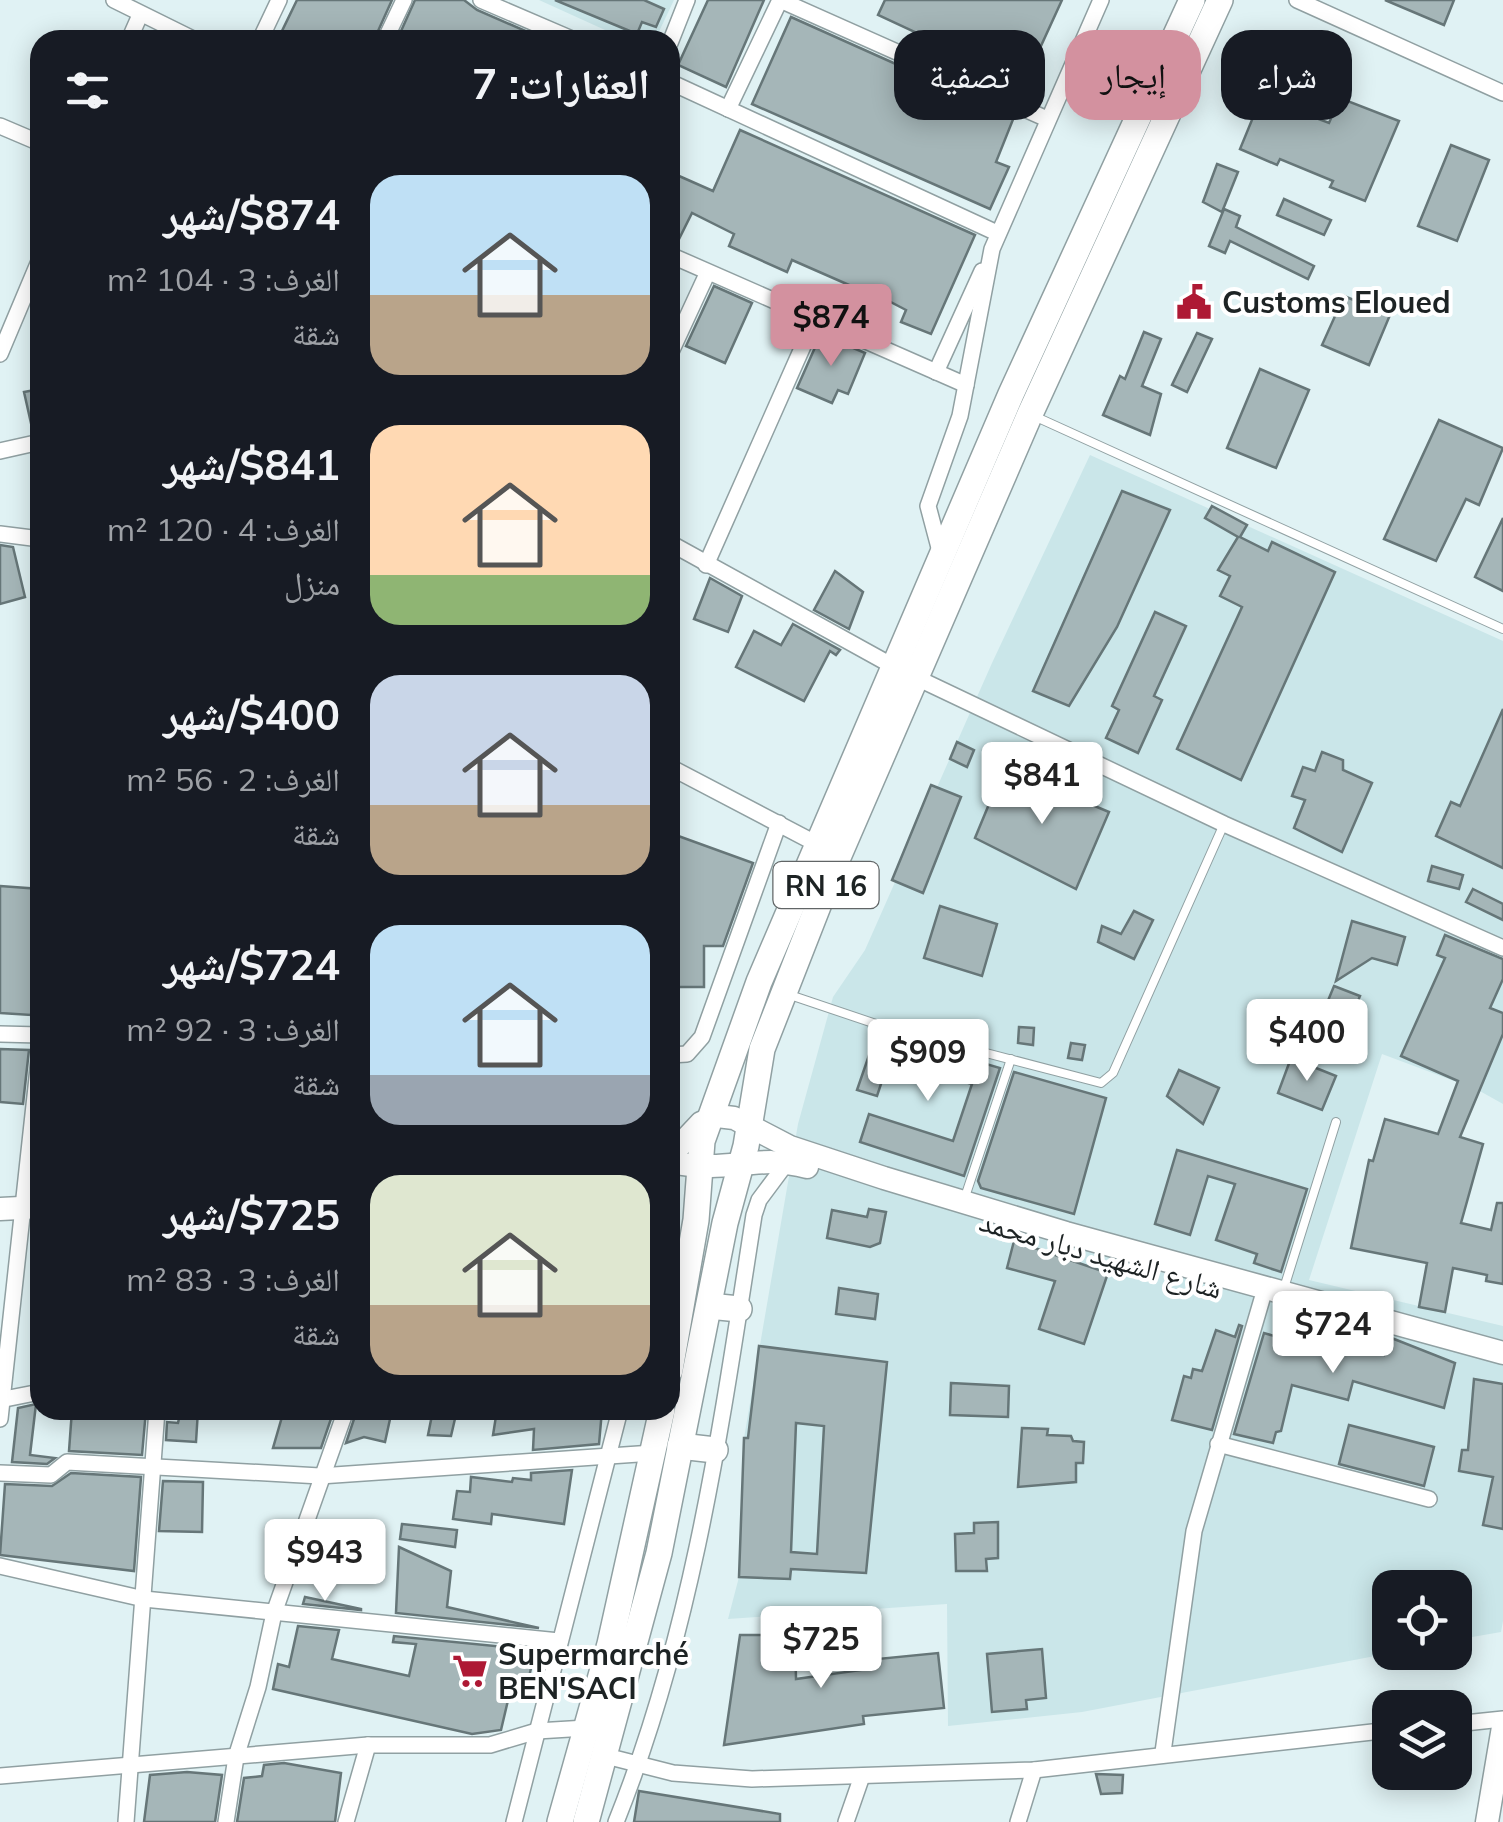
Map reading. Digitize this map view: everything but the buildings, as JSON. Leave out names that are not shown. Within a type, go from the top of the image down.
[{"type":"main road","name":"RN 16","points":[[680,1253],[709,1118],[815,843],[891,665],[1192,0]]},
{"type":"main road","name":"RN 16","points":[[586,1822],[658,1553],[742,1164],[762,1049],[1030,414],[1220,0]]},
{"type":"main road","points":[[709,1306],[740,1309]]},
{"type":"main road","points":[[560,1822],[660,1420]]},
{"type":"main road","points":[[680,1446],[715,1450]]},
{"type":"street","points":[[114,0],[173,30]]},
{"type":"street","points":[[264,30],[278,0]]},
{"type":"street","points":[[390,30],[404,0]]},
{"type":"street","points":[[481,0],[551,30]]},
{"type":"street","points":[[675,30],[687,0]]},
{"type":"street","points":[[728,108],[780,0],[1047,119]]},
{"type":"street","points":[[936,372],[1101,0]]},
{"type":"street","points":[[1297,0],[1503,94]]},
{"type":"street","points":[[134,30],[140,15]]},
{"type":"street","points":[[680,86],[994,241]]},
{"type":"street","points":[[0,126],[30,139]]},
{"type":"street","points":[[941,555],[928,506],[954,440],[994,241]]},
{"type":"street","points":[[680,260],[966,385]]},
{"type":"street","points":[[680,332],[707,274]]},
{"type":"street","points":[[0,354],[30,283]]},
{"type":"street","points":[[706,566],[815,319]]},
{"type":"street","points":[[0,451],[30,444]]},
{"type":"street","points":[[0,534],[30,538]]},
{"type":"street","points":[[680,549],[891,665]]},
{"type":"street","points":[[918,678],[1224,824],[1503,948]]},
{"type":"street","points":[[680,772],[815,843]]},
{"type":"street","points":[[680,1054],[687,1054],[702,1037],[779,824]]},
{"type":"street","points":[[0,1034],[30,1035]]},
{"type":"street","name":"شارع الشهيد دبار محمد","points":[[709,1118],[726,1116],[750,1125],[790,1147],[882,1184],[1503,1364]]},
{"type":"street","points":[[680,1148],[709,1118]]},
{"type":"street","points":[[0,1420],[20,1208],[30,1147]]},
{"type":"street","name":"شارع الشهيد دبار محمد","points":[[680,1162],[699,1168],[766,1159],[788,1161],[963,1202],[1272,1296],[1503,1353]]},
{"type":"street","points":[[616,1822],[639,1766],[686,1602],[759,1200],[788,1161]]},
{"type":"street","points":[[1163,1752],[1194,1530],[1218,1444],[1272,1296]]},
{"type":"street","points":[[1,1400],[30,1394]]},
{"type":"street","points":[[126,1822],[134,1764],[156,1420]]},
{"type":"street","points":[[226,1822],[236,1757],[258,1687],[274,1613],[342,1420]]},
{"type":"street","points":[[514,1822],[618,1420]]},
{"type":"street","points":[[1218,1444],[1430,1499]]},
{"type":"street","points":[[0,1472],[52,1475],[67,1462],[154,1470],[320,1476],[653,1453]]},
{"type":"street","points":[[0,1566],[144,1599],[559,1642]]},
{"type":"street","points":[[1472,1722],[1503,1719]]},
{"type":"street","points":[[1488,1822],[1503,1727]]},
{"type":"street","points":[[0,1776],[368,1745],[490,1745],[537,1731],[586,1728]]},
{"type":"street","points":[[606,1756],[708,1778],[862,1776],[1034,1770],[1163,1752],[1372,1732]]},
{"type":"street","points":[[346,1822],[368,1745]]},
{"type":"street","points":[[1018,1822],[1034,1770]]},
{"type":"street","points":[[846,1822],[862,1776]]},
{"type":"lane","points":[[1030,414],[1503,629]]},
{"type":"lane","points":[[783,992],[879,1025],[1089,1082],[1109,1080],[1224,824]]},
{"type":"lane","points":[[963,1202],[1011,1059]]},
{"type":"lane","points":[[1272,1296],[1336,1122]]},
{"type":"shaded area","points":[[539,0],[674,0],[660,30],[605,30]]},
{"type":"shaded area","points":[[1090,455],[1503,641],[1503,1104],[1478,1090],[1382,1054],[1309,1280],[1503,1326],[1501,1632],[1472,1637],[1472,1570],[1372,1570],[1372,1657],[1082,1712],[948,1726],[947,1604],[728,1619],[739,1577],[744,1438],[798,1124],[833,997],[865,950],[992,663]]},
{"type":"place","name":"Customs Eloued","points":[[1194,302]]},
{"type":"place","name":"Supermarché BEN'SACI","points":[[470,1671]]}]
